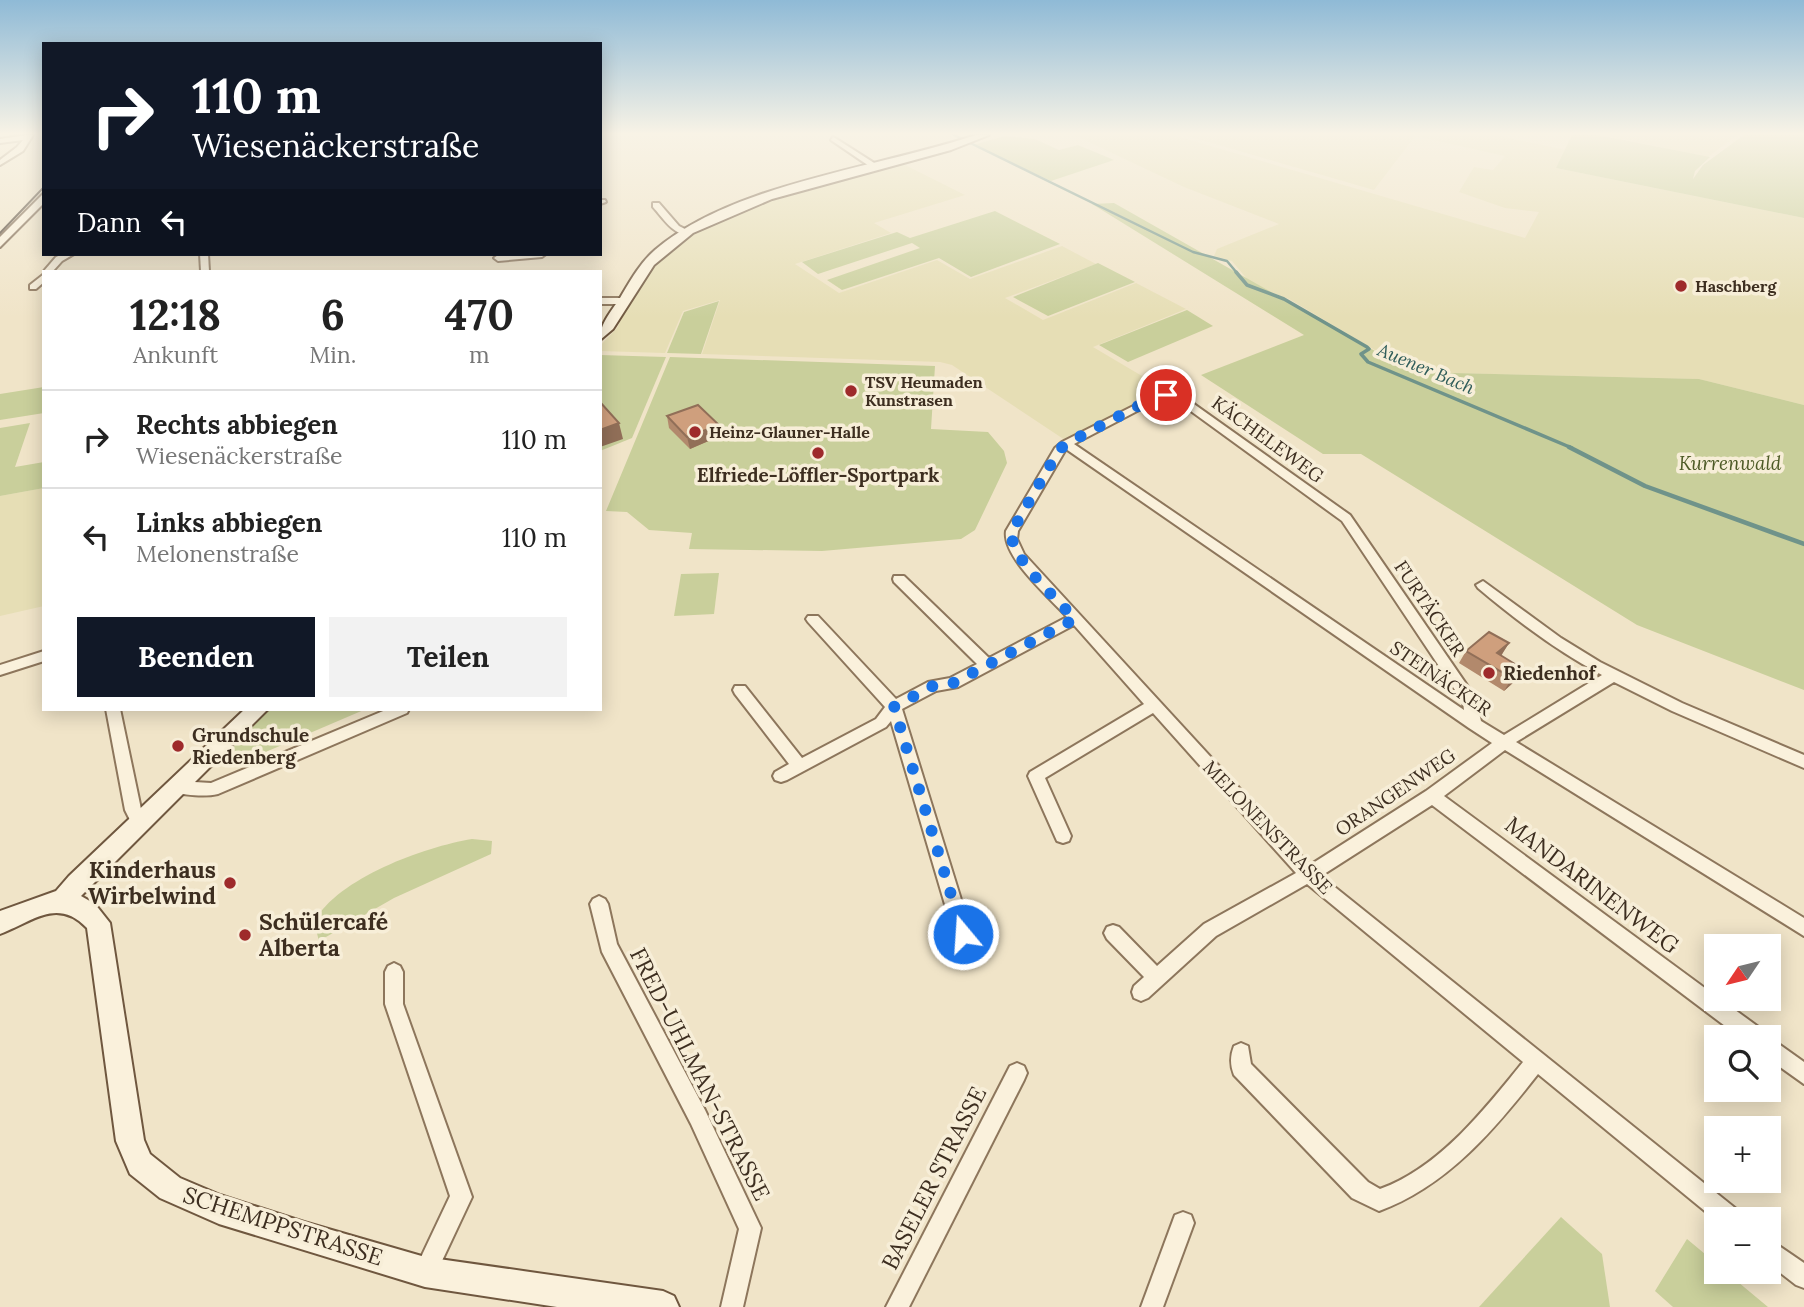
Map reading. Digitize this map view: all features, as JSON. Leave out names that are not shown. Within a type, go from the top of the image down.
[{"type":"street","points":[[602,333],[648,264],[686,233],[747,206],[781,196]]},
{"type":"street","points":[[0,244],[42,199]]},
{"type":"street","points":[[656,205],[676,228],[686,233]]},
{"type":"street","points":[[49,270],[66,256]]},
{"type":"street","points":[[33,287],[42,279]]},
{"type":"street","points":[[602,301],[623,301]]},
{"type":"street","name":"MELONENSTRASSE","points":[[1166,395],[1142,404],[1059,450],[1011,538],[1019,556],[1308,875],[1716,1207]]},
{"type":"street","name":"KÄCHELEWEG","points":[[1166,395],[1192,405],[1346,518]]},
{"type":"street","name":"STEINÄCKER","points":[[1066,444],[1474,724],[1804,928]]},
{"type":"street","name":"FURTÄCKER","points":[[1346,518],[1470,701],[1474,724]]},
{"type":"street","points":[[899,579],[987,665]]},
{"type":"street","points":[[1483,585],[1515,614],[1611,677],[1804,762]]},
{"type":"street","points":[[813,619],[894,707],[963,934]]},
{"type":"street","points":[[781,776],[881,723],[894,707],[933,686],[953,683],[1075,619]]},
{"type":"street","points":[[0,670],[42,657]]},
{"type":"street","name":"ORANGENWEG","points":[[1141,992],[1210,930],[1308,875],[1432,796],[1503,742],[1611,677]]},
{"type":"street","points":[[740,690],[799,765]]},
{"type":"street","points":[[1063,836],[1036,776],[1153,706]]},
{"type":"street","points":[[113,711],[133,810],[136,815],[145,819]]},
{"type":"street","points":[[0,923],[64,900],[76,883],[256,711]]},
{"type":"street","points":[[178,787],[212,789],[397,711]]},
{"type":"street","name":"MANDARINENWEG","points":[[1432,796],[1739,1025]]},
{"type":"street","name":"SCHEMPPSTRASSE","points":[[64,900],[77,901],[98,923],[130,1141],[140,1164],[170,1188],[219,1209],[425,1272],[663,1307]]},
{"type":"street","name":"FRED-UHLMAN-STRASSE","points":[[599,904],[608,946],[698,1117],[750,1228],[732,1307]]},
{"type":"street","points":[[1113,933],[1156,977]]},
{"type":"street","points":[[394,972],[394,1004],[461,1197],[425,1272]]},
{"type":"street","points":[[1241,1053],[1241,1068],[1360,1190],[1379,1200],[1415,1182],[1454,1155],[1502,1104],[1536,1060]]},
{"type":"street","points":[[1781,1056],[1804,1074]]},
{"type":"street","name":"BASELER STRASSE","points":[[897,1307],[1017,1073]]},
{"type":"street","points":[[1152,1307],[1183,1223]]},
{"type":"street","points":[[1781,1259],[1804,1277]]},
{"type":"shaded area","points":[[789,196],[962,196],[874,223],[891,233],[795,264],[839,293],[937,260],[970,279],[1062,246],[1096,264],[1005,298],[1043,320],[1136,283],[1186,309],[1093,347],[1164,389],[1065,440],[952,365],[940,362],[702,354],[720,300],[683,311],[665,353],[602,351],[602,344],[617,328],[643,277],[666,252],[687,237],[727,216]]},
{"type":"shaded area","name":"Haschberg","points":[[1207,196],[1381,196],[1525,238],[1539,212],[1505,208],[1470,196],[1695,196],[1804,218],[1804,405],[1699,379],[1412,372],[1289,299],[1252,285],[1232,261],[1214,256],[1217,249],[1279,224]]},
{"type":"shaded area","points":[[42,488],[42,606],[0,616],[0,496]]},
{"type":"green space","points":[[1695,196],[1804,196],[1804,218]]},
{"type":"green space","name":"Kurrenwald","points":[[1114,203],[1412,372],[1699,379],[1804,405],[1804,690],[1637,625],[1361,454],[1323,454],[1201,375],[1304,335],[1092,204]]},
{"type":"green space","points":[[995,211],[1060,244],[971,277],[939,258],[842,290],[827,280],[920,248],[912,243],[818,274],[802,262],[897,232],[910,238]]},
{"type":"green space","points":[[1098,263],[1135,282],[1048,316],[1013,297]]},
{"type":"green space","points":[[719,301],[701,354],[667,353],[684,312]]},
{"type":"green space","points":[[1187,310],[1213,326],[1128,362],[1099,345]]},
{"type":"green space","points":[[602,355],[666,357],[632,438],[602,450]]},
{"type":"green space","name":"Elfriede-Löffler-Sportpark","points":[[670,357],[935,366],[931,429],[988,432],[1004,451],[1007,463],[975,530],[961,539],[822,551],[689,549],[692,533],[649,530],[627,512],[606,511]]},
{"type":"green space","points":[[42,387],[42,413],[0,420],[0,394]]},
{"type":"green space","points":[[30,423],[15,467],[42,462],[42,488],[0,496],[0,428]]},
{"type":"green space","points":[[719,573],[714,614],[674,616],[681,574]]},
{"type":"green space","points":[[268,711],[361,711],[235,765],[220,760]]},
{"type":"green space","points":[[472,839],[492,841],[491,854],[394,898],[319,941],[314,922],[326,906],[342,892],[407,857]]},
{"type":"green space","points":[[1561,1217],[1602,1254],[1610,1307],[1479,1307]]},
{"type":"green space","points":[[1687,1239],[1704,1253],[1704,1284],[1740,1284],[1768,1307],[1673,1307],[1655,1291]]},
{"type":"building","points":[[602,404],[619,423],[602,429]]},
{"type":"building","points":[[698,405],[719,425],[687,437],[667,416]]},
{"type":"building","points":[[1489,632],[1509,643],[1497,653],[1523,669],[1512,678],[1466,651]]},
{"type":"waterway","name":"Auener Bach","points":[[1079,196],[1193,252],[1227,261],[1237,273]]},
{"type":"waterway","name":"Auener Bach","points":[[1236,272],[1247,285],[1284,299],[1367,347],[1369,349],[1361,354],[1368,362],[1572,448]]},
{"type":"waterway","name":"Auener Bach","points":[[1569,447],[1645,486],[1804,544]]},
{"type":"tram line","points":[[0,233],[35,196]]},
{"type":"place","name":"Haschberg","points":[[1681,286]]},
{"type":"place","name":"TSV Heumaden Kunstrasen","points":[[851,391]]},
{"type":"place","name":"Heinz-Glauner-Halle","points":[[695,432]]},
{"type":"place","name":"Elfriede-Löffler-Sportpark","points":[[818,453]]},
{"type":"place","name":"Riedenhof","points":[[1489,673]]},
{"type":"place","name":"Grundschule Riedenberg","points":[[178,746]]},
{"type":"place","name":"Kinderhaus Wirbelwind","points":[[230,883]]},
{"type":"place","name":"Schülercafé Alberta","points":[[245,935]]},
{"type":"route","points":[[963,934],[894,707],[933,686],[953,683],[1075,619],[1013,548],[1012,531],[1059,450],[1142,404],[1166,395]]}]
